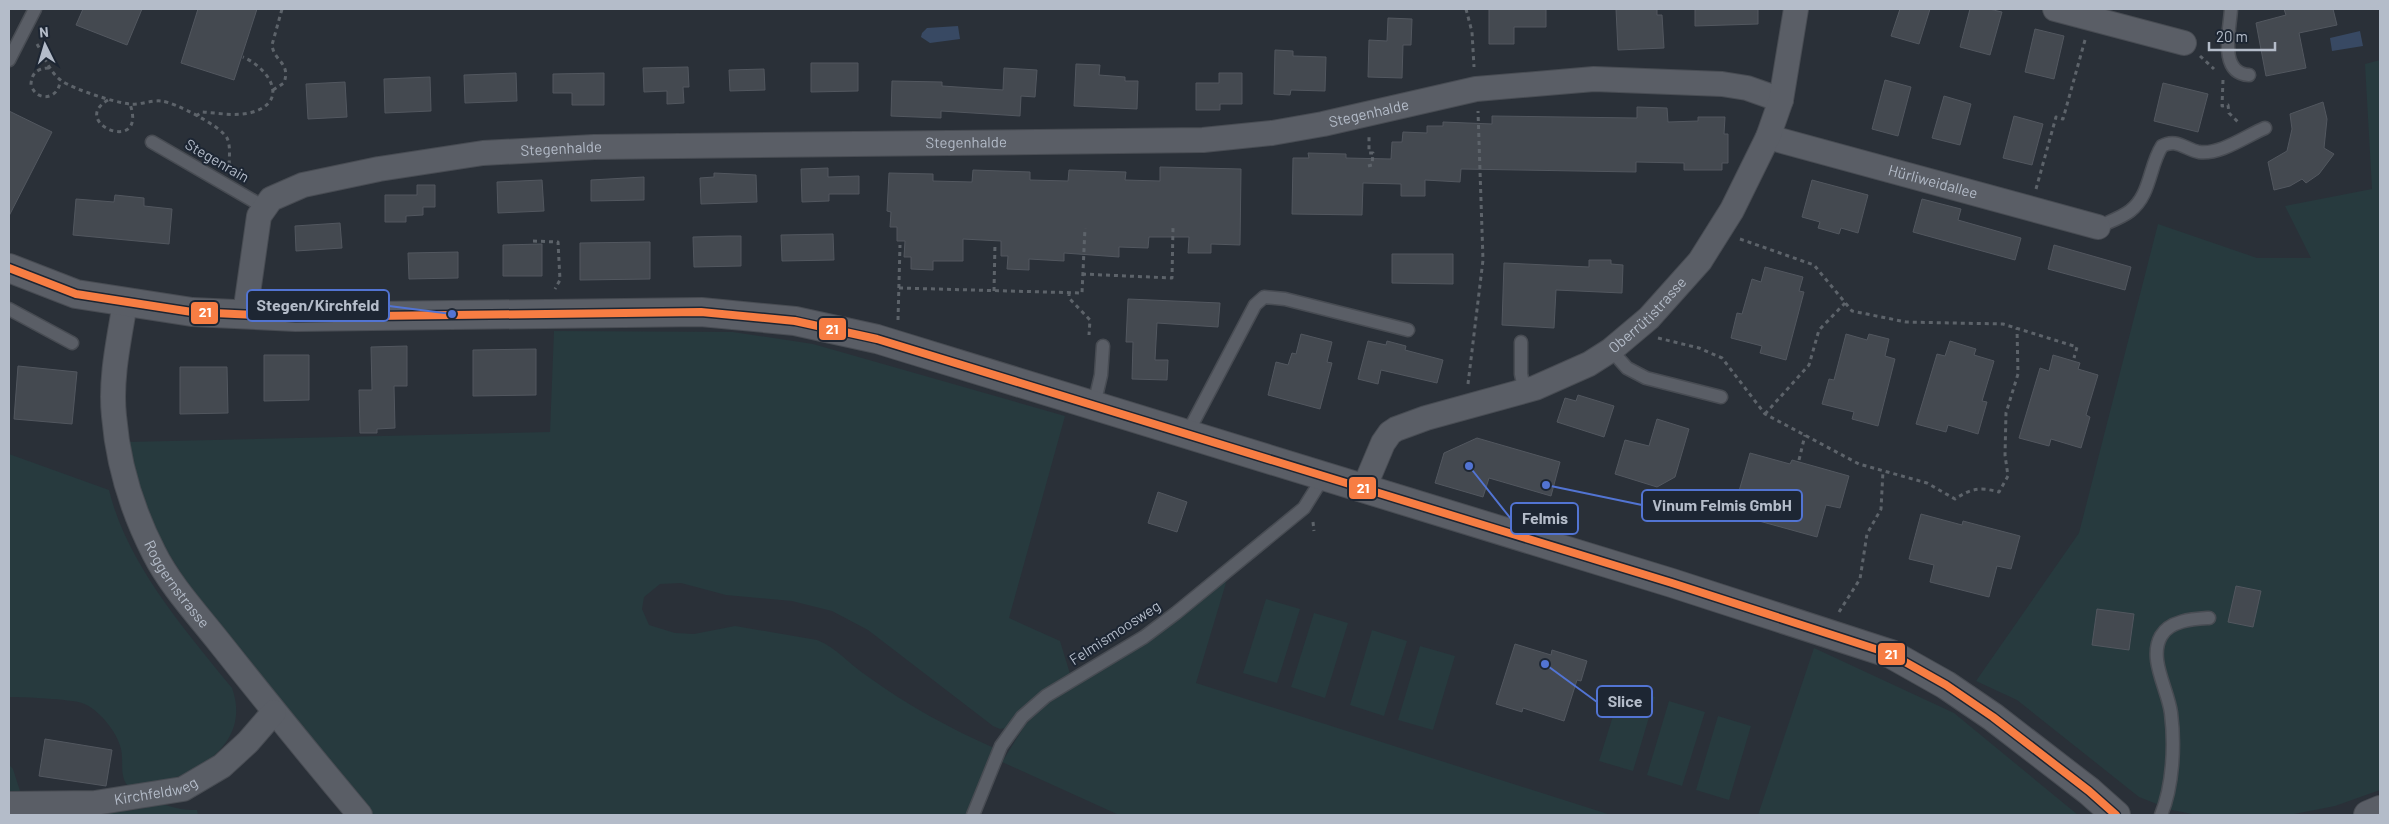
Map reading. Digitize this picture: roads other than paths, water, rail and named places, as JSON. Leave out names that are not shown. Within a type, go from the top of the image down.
[{"type":"street","name":"Oberrütistrasse","points":[[1364,488],[1383,443],[1390,433],[1396,429],[1426,418],[1525,392],[1589,364],[1611,350],[1649,318],[1700,261],[1732,210],[1768,136],[1781,100],[1796,9]]},
{"type":"street","points":[[2055,9],[2184,43]]},
{"type":"street","name":"Stegenhalde","points":[[264,207],[271,199],[286,191],[326,179],[483,153],[594,147],[749,144],[1203,140],[1272,133],[1323,124],[1476,89],[1594,79],[1722,84],[1747,88],[1781,100]]},
{"type":"street","name":"Hürliweidallee","points":[[1768,136],[2098,227]]},
{"type":"street","points":[[245,314],[254,238],[259,216],[264,207]]},
{"type":"street","points":[[9,268],[76,294],[124,303],[192,312],[296,317],[701,312],[739,314],[799,322],[877,339],[1819,629],[1891,654],[1946,685],[1993,718],[2089,791],[2116,815]]},
{"type":"street","name":"Roggernstrasse","points":[[124,303],[113,387],[114,415],[127,488],[137,517],[155,555],[179,590],[274,712],[360,815]]},
{"type":"street","name":"Kirchfeldweg","points":[[9,804],[95,803],[183,790],[222,766],[248,742],[274,712]]},
{"type":"street","points":[[2368,815],[2380,810]]},
{"type":"lane","points":[[9,60],[35,9]]},
{"type":"lane","points":[[2231,9],[2229,59],[2233,68],[2241,74],[2249,75]]},
{"type":"lane","points":[[2098,227],[2130,211],[2139,202],[2145,192],[2162,146],[2168,142],[2200,152],[2212,151],[2259,130]]},
{"type":"lane","name":"Stegenrain","points":[[152,142],[264,207]]},
{"type":"lane","points":[[1187,434],[1255,304],[1264,298],[1285,299],[1408,330]]},
{"type":"lane","points":[[9,309],[72,343]]},
{"type":"lane","points":[[1521,342],[1521,374],[1525,392]]},
{"type":"lane","points":[[1094,405],[1101,375],[1103,346]]},
{"type":"lane","points":[[1611,350],[1628,368],[1646,378],[1721,397]]},
{"type":"lane","name":"Felmismoosweg","points":[[973,815],[1001,746],[1022,718],[1046,696],[1144,637],[1176,613],[1304,508],[1324,476]]},
{"type":"lane","points":[[2161,815],[2166,804],[2172,758],[2171,713],[2157,658],[2157,644],[2162,634],[2173,625],[2191,619],[2209,618]]},
{"type":"water","points":[[958,26],[960,39],[930,43],[921,37],[927,28]]},
{"type":"water","points":[[2360,31],[2363,46],[2332,51],[2330,38]]},
{"type":"place","name":"Stegen/Kirchfeld","points":[[452,314]]},
{"type":"place","name":"Felmis","points":[[1469,466]]},
{"type":"place","name":"Vinum Felmis GmbH","points":[[1546,485]]},
{"type":"place","name":"Slice","points":[[1545,664]]}]
